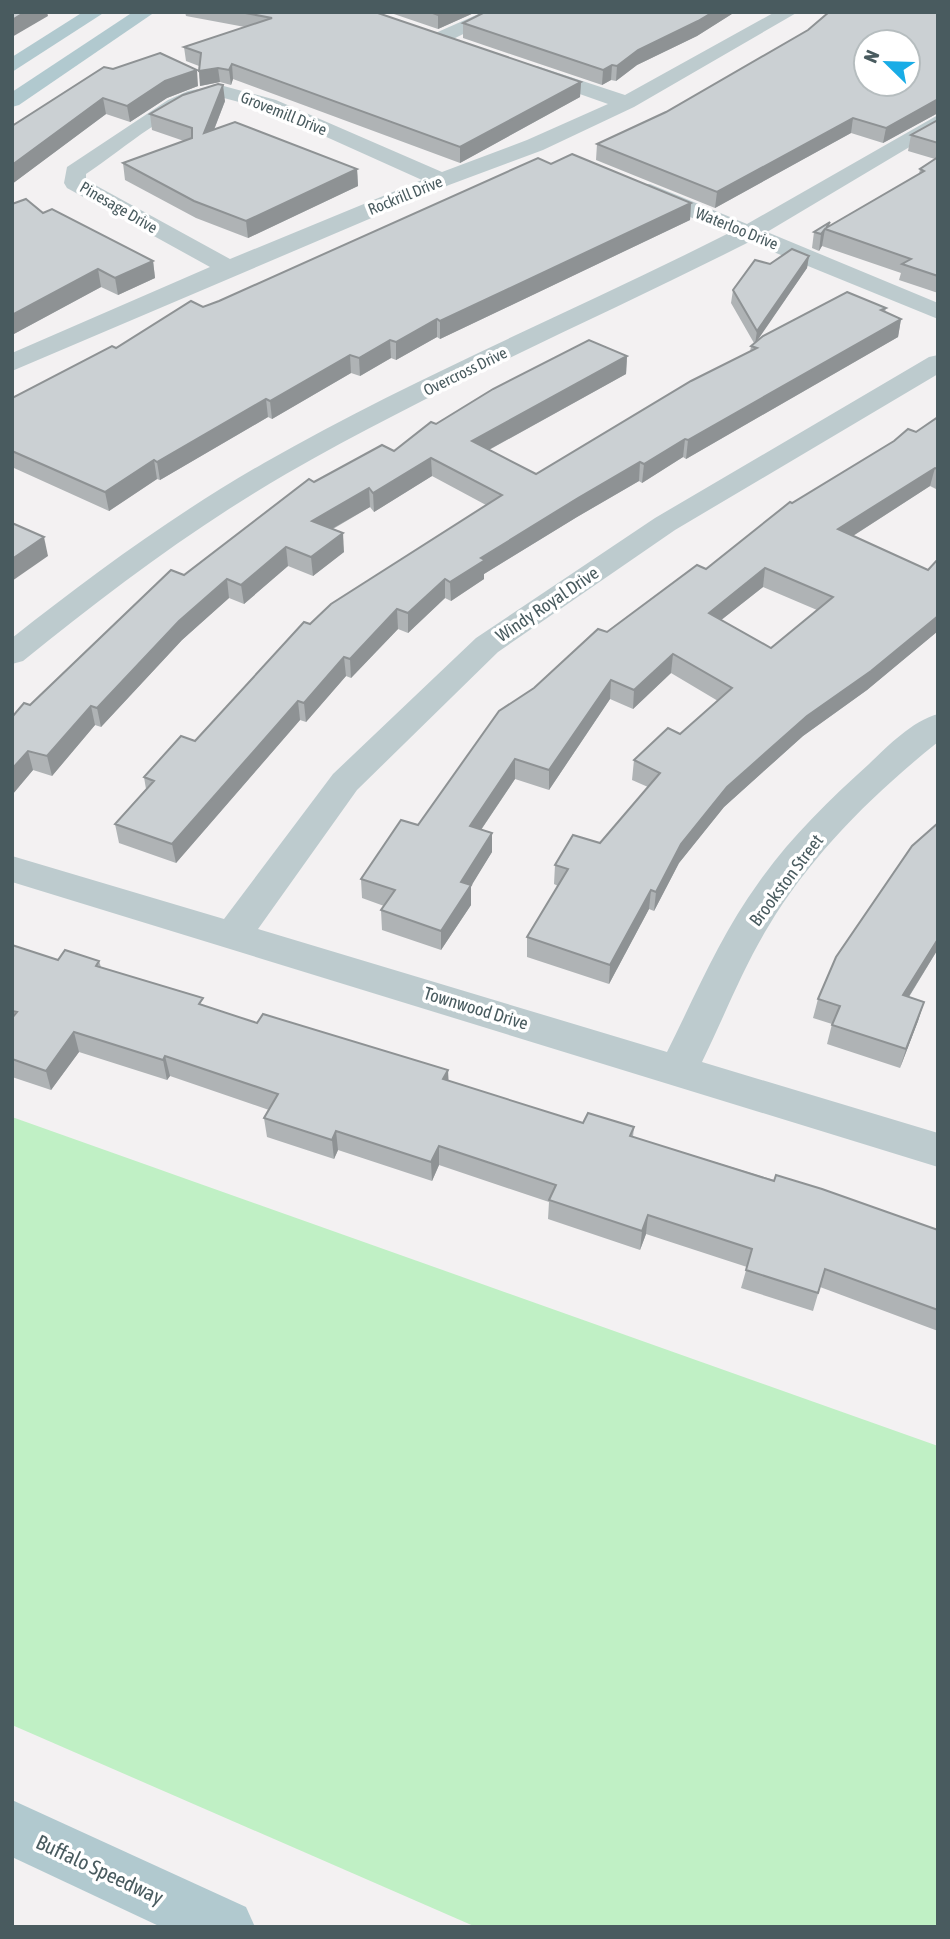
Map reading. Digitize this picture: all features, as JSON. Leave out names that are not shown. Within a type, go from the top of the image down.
[{"type":"main road","points":[[12,66],[96,12]]},
{"type":"main road","points":[[12,101],[146,12]]},
{"type":"main road","name":"Buffalo Speedway","points":[[12,1828],[193,1920]]},
{"type":"street","points":[[463,47],[432,36],[499,12]]},
{"type":"street","name":"Rockrill Drive","points":[[12,363],[229,268],[441,180],[535,145],[627,103],[789,12]]},
{"type":"street","points":[[514,64],[627,103]]},
{"type":"street","name":"Grovemill Drive","points":[[128,135],[175,104],[195,95],[219,91],[239,94],[269,104],[441,180]]},
{"type":"street","name":"Overcross Drive","points":[[12,654],[102,583],[188,522],[276,468],[380,413],[749,232],[938,121]]},
{"type":"street","name":"Pinesage Drive","points":[[128,135],[75,172],[75,183],[229,268]]},
{"type":"street","points":[[535,145],[560,155]]},
{"type":"street","name":"Waterloo Drive","points":[[623,181],[938,312]]},
{"type":"street","name":"Windy Royal Drive","points":[[234,934],[345,782],[487,645],[664,524],[938,363]]},
{"type":"street","name":"Brookston Street","points":[[678,1069],[755,916],[800,856],[853,799],[938,725]]},
{"type":"street","name":"Townwood Drive","points":[[12,869],[234,934],[938,1150]]},
{"type":"green space","points":[[12,1117],[938,1446],[938,1927],[476,1927],[12,1725]]},
{"type":"building","points":[[12,12],[25,12],[12,20]]},
{"type":"building","points":[[240,12],[375,12],[581,82],[460,147],[232,64],[229,70],[218,68],[199,71],[201,53],[184,47],[272,18]]},
{"type":"building","points":[[485,12],[713,12],[638,50],[617,66],[612,65],[603,70],[463,23]]},
{"type":"building","points":[[829,12],[938,12],[938,99],[886,128],[853,118],[717,192],[597,144],[666,112],[808,30]]},
{"type":"building","points":[[160,53],[197,70],[165,81],[127,106],[103,98],[12,165],[12,126],[104,67],[113,69]]},
{"type":"building","points":[[218,84],[223,85],[204,133],[235,122],[357,169],[246,221],[194,201],[123,163],[192,138],[192,128],[150,114],[183,95]]},
{"type":"building","points":[[938,120],[938,143],[911,135]]},
{"type":"building","points":[[572,154],[691,203],[440,321],[437,319],[396,342],[390,340],[359,358],[350,355],[270,401],[266,399],[157,462],[154,460],[105,492],[12,451],[12,398],[112,346],[116,348],[191,301],[203,307],[219,301],[538,158],[551,164]]},
{"type":"building","points":[[938,157],[938,276],[902,264],[911,259],[825,229],[821,234],[814,232],[830,222],[826,228],[924,171],[920,169]]},
{"type":"building","points":[[26,199],[43,213],[52,209],[153,261],[115,278],[98,269],[12,315],[12,204]]},
{"type":"building","points":[[792,249],[809,256],[757,331],[733,290],[755,260],[770,264]]},
{"type":"building","points":[[847,292],[886,308],[881,310],[901,319],[688,440],[685,439],[644,464],[640,462],[578,498],[481,558],[485,560],[450,582],[445,579],[408,613],[397,609],[350,659],[344,657],[304,703],[298,701],[172,844],[115,824],[154,781],[144,777],[181,736],[195,741],[304,622],[310,624],[331,604],[502,495],[431,458],[373,493],[369,488],[312,521],[343,533],[311,557],[286,547],[241,585],[227,579],[179,621],[97,708],[91,706],[47,756],[28,751],[12,769],[12,717],[24,703],[30,705],[171,570],[184,575],[309,479],[314,482],[382,445],[394,451],[431,422],[436,424],[493,389],[589,340],[627,356],[472,441],[536,474],[691,381],[757,348],[751,346],[763,336]]},
{"type":"building","points":[[938,417],[938,469],[935,468],[838,529],[928,570],[938,559],[938,616],[871,671],[807,716],[727,787],[681,844],[656,892],[651,890],[610,965],[527,937],[568,869],[555,865],[573,835],[600,843],[660,773],[634,760],[668,728],[680,734],[732,688],[673,654],[634,690],[611,680],[549,770],[515,759],[470,826],[492,833],[461,882],[471,885],[441,931],[381,910],[395,890],[361,879],[401,820],[418,825],[499,711],[534,688],[598,629],[607,632],[697,565],[706,569],[790,502],[894,441],[908,429],[916,432]],"holes":[[[765,568],[833,597],[771,648],[709,613]]]},
{"type":"building","points":[[12,523],[44,537],[12,559]]},
{"type":"building","points":[[938,823],[938,939],[903,995],[924,1002],[906,1049],[832,1025],[840,1006],[818,999],[836,957],[912,846]]},
{"type":"building","points":[[12,945],[58,960],[65,950],[99,961],[96,966],[203,998],[199,1004],[257,1023],[263,1014],[448,1070],[443,1079],[583,1123],[588,1113],[634,1127],[630,1136],[774,1181],[776,1175],[822,1189],[938,1230],[938,1310],[825,1269],[818,1293],[746,1270],[752,1249],[648,1215],[642,1231],[549,1200],[556,1185],[439,1146],[431,1162],[336,1131],[332,1140],[264,1118],[278,1094],[165,1056],[163,1060],[74,1032],[46,1071],[12,1059],[12,1018],[17,1012],[12,1011]]}]
